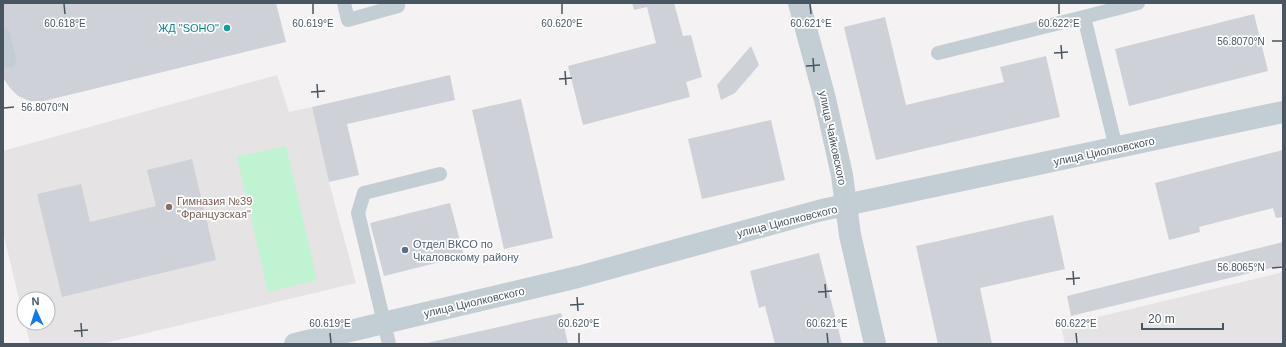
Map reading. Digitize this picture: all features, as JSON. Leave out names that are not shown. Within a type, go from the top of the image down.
[{"type":"street","name":"улица Чайковского","points":[[799,3],[825,99],[842,175],[850,235],[874,344]]},
{"type":"street","name":"улица Циолковского","points":[[295,344],[578,277],[822,210],[1283,112]]},
{"type":"lane","points":[[344,3],[348,20],[398,6],[398,3]]},
{"type":"lane","points":[[938,53],[1138,3]]},
{"type":"lane","points":[[1084,17],[1116,148]]},
{"type":"lane","points":[[3,35],[9,61]]},
{"type":"lane","points":[[388,344],[358,214],[364,193],[440,174]]},
{"type":"shaded area","name":"Гимназия №39 \"Французская\"","points":[[277,75],[289,112],[312,107],[329,182],[356,283],[101,344],[30,344],[27,331],[56,331],[56,291],[17,291],[3,232],[3,151]]},
{"type":"shaded area","points":[[1283,272],[1283,344],[1065,344],[1061,326]]},
{"type":"green space","points":[[286,146],[317,280],[268,292],[237,157]]},
{"type":"building","points":[[3,3],[276,3],[286,42],[44,101],[30,101],[18,96],[3,78]]},
{"type":"building","points":[[632,3],[674,3],[683,36],[691,35],[702,77],[686,82],[690,97],[583,125],[568,66],[656,43],[647,7],[634,10]]},
{"type":"building","points":[[1254,14],[1268,71],[1129,106],[1115,49]]},
{"type":"building","points":[[885,17],[906,105],[1004,82],[1000,67],[1046,56],[1060,117],[876,160],[844,27]]},
{"type":"building","points":[[751,46],[759,65],[735,93],[721,100],[717,85]]},
{"type":"building","points":[[450,75],[455,100],[347,124],[359,175],[329,182],[312,107]]},
{"type":"building","points":[[521,99],[553,238],[504,249],[472,110]]},
{"type":"building","points":[[771,120],[785,180],[702,199],[688,139]]},
{"type":"building","points":[[1283,150],[1283,217],[1276,218],[1273,208],[1199,227],[1200,232],[1169,240],[1155,183]]},
{"type":"building","points":[[192,159],[216,260],[62,297],[37,194],[81,184],[90,222],[156,206],[147,170]]},
{"type":"building","points":[[450,203],[464,256],[384,276],[370,223]]},
{"type":"building","points":[[1053,215],[1065,269],[980,288],[992,344],[938,344],[916,246]]},
{"type":"building","points":[[1283,242],[1283,265],[1071,316],[1067,296]]},
{"type":"building","points":[[819,253],[842,344],[775,344],[765,306],[759,308],[750,271]]},
{"type":"building","points":[[561,313],[568,344],[427,344],[427,343]]},
{"type":"place","name":"ЖД \"SOHO\"","points":[[227,28]]},
{"type":"place","name":"Гимназия №39 \"Французская\"","points":[[169,207]]},
{"type":"place","name":"Отдел ВКСО по Чкаловскому району","points":[[405,250]]}]
